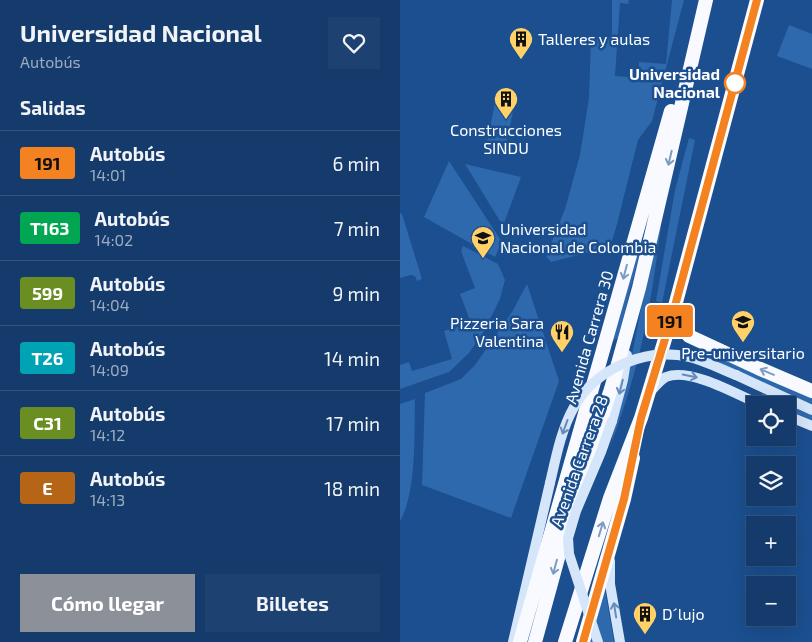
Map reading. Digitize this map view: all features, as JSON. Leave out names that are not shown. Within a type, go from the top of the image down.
[{"type":"highway","name":"Avenida Carrera 30","points":[[535,642],[572,507],[611,389],[639,288],[706,0]]},
{"type":"highway","points":[[583,642],[624,499],[641,418],[675,306],[756,0]]},
{"type":"highway","name":"Avenida Carrera 30","points":[[520,642],[666,131],[695,42]]},
{"type":"highway","points":[[675,306],[681,326],[689,336],[812,391]]},
{"type":"highway","points":[[565,642],[610,498],[641,418]]},
{"type":"main road","name":"Avenida Carrera 28","points":[[598,642],[569,554],[568,538],[612,421],[623,380],[639,288]]},
{"type":"main road","points":[[513,642],[562,437],[573,408],[580,397],[596,380],[614,368],[641,358],[676,355],[701,361],[736,375],[812,410]]},
{"type":"main road","points":[[648,394],[666,377],[684,374],[702,379],[746,398]]},
{"type":"main road","points":[[796,419],[812,426]]},
{"type":"main road","points":[[611,543],[610,584],[620,642]]},
{"type":"shaded area","points":[[612,0],[629,0],[628,4],[620,3],[615,76],[638,78],[639,62],[666,64],[672,0],[684,0],[652,121],[638,140],[610,247],[551,262],[546,256],[565,209],[580,155],[589,98],[591,37],[612,37]]},
{"type":"shaded area","points":[[789,25],[812,34],[812,69],[777,56]]},
{"type":"shaded area","points":[[497,93],[516,97],[506,145],[487,142]]},
{"type":"shaded area","points":[[689,138],[695,140],[662,303],[656,301],[675,190]]},
{"type":"shaded area","points":[[449,161],[502,242],[495,257],[424,217]]},
{"type":"shaded area","points":[[465,164],[521,177],[503,226]]},
{"type":"shaded area","points":[[400,213],[402,214],[422,279],[417,281],[415,276],[411,275],[400,278]]},
{"type":"shaded area","points":[[657,227],[661,227],[646,325],[633,378],[610,447],[627,380]]},
{"type":"shaded area","points":[[463,246],[498,264],[505,280],[500,299],[484,331],[469,353],[449,372],[400,389],[400,365],[409,362],[412,371],[452,359],[444,331],[471,323],[460,294],[475,288],[461,251]]},
{"type":"shaded area","points":[[637,251],[640,252],[618,338],[612,341]]},
{"type":"shaded area","points":[[527,284],[559,381],[511,518],[422,485],[425,393],[461,379],[475,365],[512,312]]},
{"type":"shaded area","points":[[712,350],[812,394],[812,405],[796,398],[796,396],[792,396],[708,359]]},
{"type":"shaded area","points":[[763,392],[772,396],[761,396]]},
{"type":"shaded area","points":[[415,399],[412,478],[405,509],[400,521],[400,404]]},
{"type":"shaded area","points":[[796,407],[812,414],[812,422],[796,415]]},
{"type":"shaded area","points":[[605,589],[614,642],[591,642],[591,640]]},
{"type":"bus line","name":"191","points":[[583,642],[624,499],[641,418],[675,306],[757,0]]},
{"type":"place","name":"Talleres y aulas","points":[[521,60]]},
{"type":"place","name":"Universidad Nacional","points":[[735,83]]},
{"type":"place","name":"Construcciones SINDU","points":[[506,120]]},
{"type":"place","name":"Universidad Nacional de Colombia","points":[[483,259]]},
{"type":"place","name":"Pre-universitario","points":[[743,343]]},
{"type":"place","name":"Pizzeria Sara Valentina","points":[[562,353]]},
{"type":"place","name":"D´lujo","points":[[645,635]]}]
